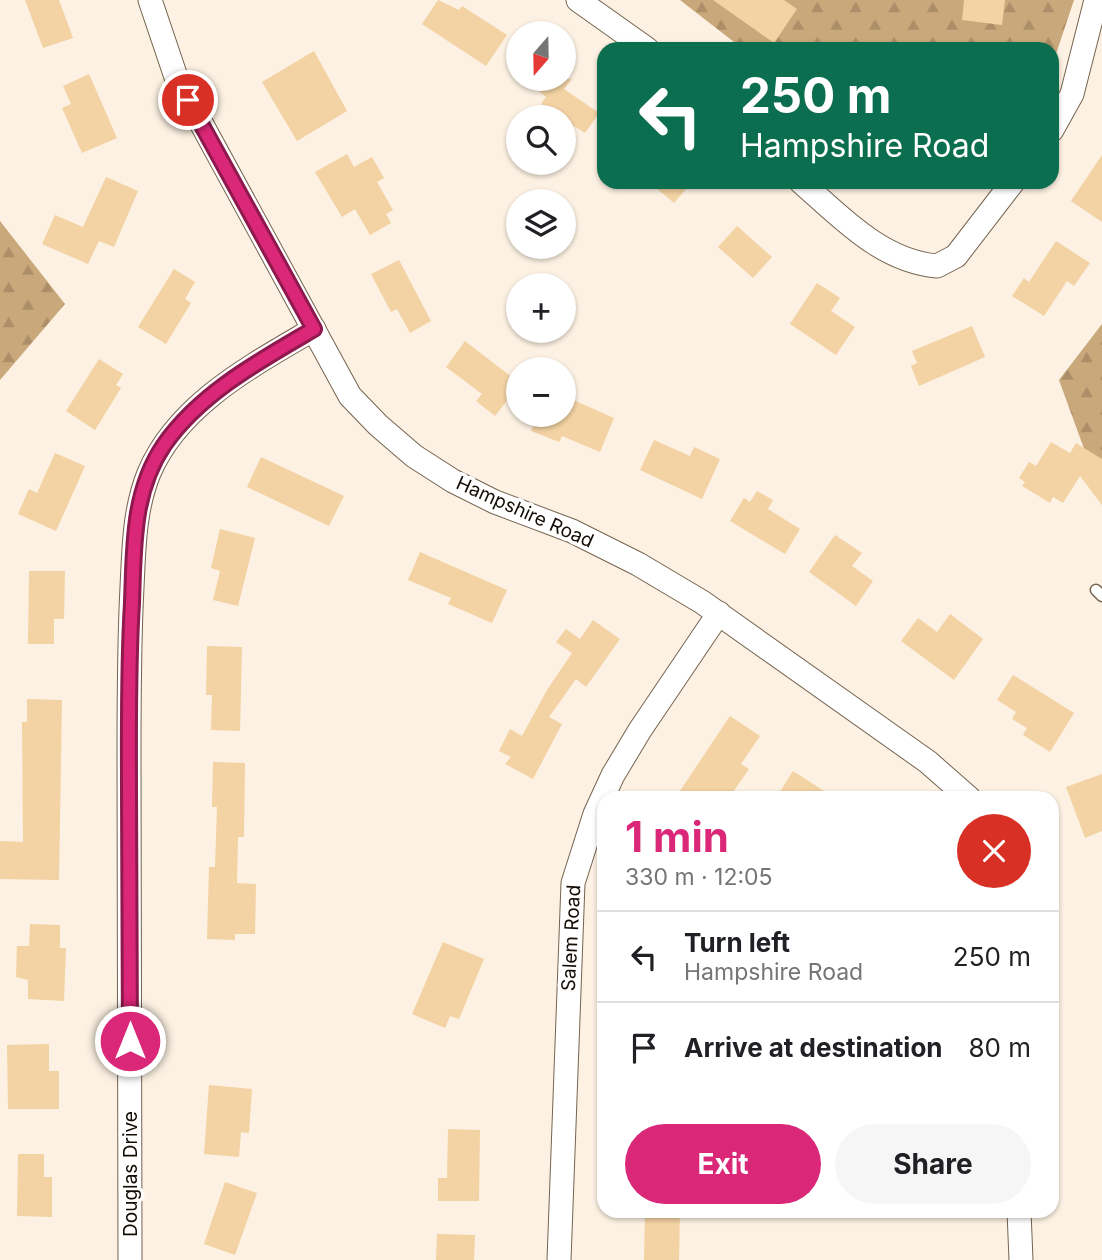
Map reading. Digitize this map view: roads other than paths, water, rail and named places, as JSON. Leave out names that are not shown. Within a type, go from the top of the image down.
[{"type":"street","name":"Hampshire Road","points":[[150,0],[176,77],[351,396],[378,425],[414,456],[453,481],[495,502],[572,531],[638,564],[719,613],[928,762],[961,791]]},
{"type":"street","points":[[578,0],[637,42]]},
{"type":"street","points":[[1059,117],[1072,94],[1083,60],[1096,0]]},
{"type":"street","points":[[809,189],[880,248],[902,259],[937,266],[956,256],[1008,189]]},
{"type":"street","name":"Douglas Drive","points":[[130,1260],[129,659],[135,525],[149,472],[164,445],[184,421],[261,360],[314,329]]},
{"type":"street","name":"Salem Road","points":[[607,791],[640,730],[719,613]]},
{"type":"street","name":"Salem Road","points":[[559,1260],[573,883],[597,812]]},
{"type":"street","points":[[1019,1218],[1021,1260]]}]
